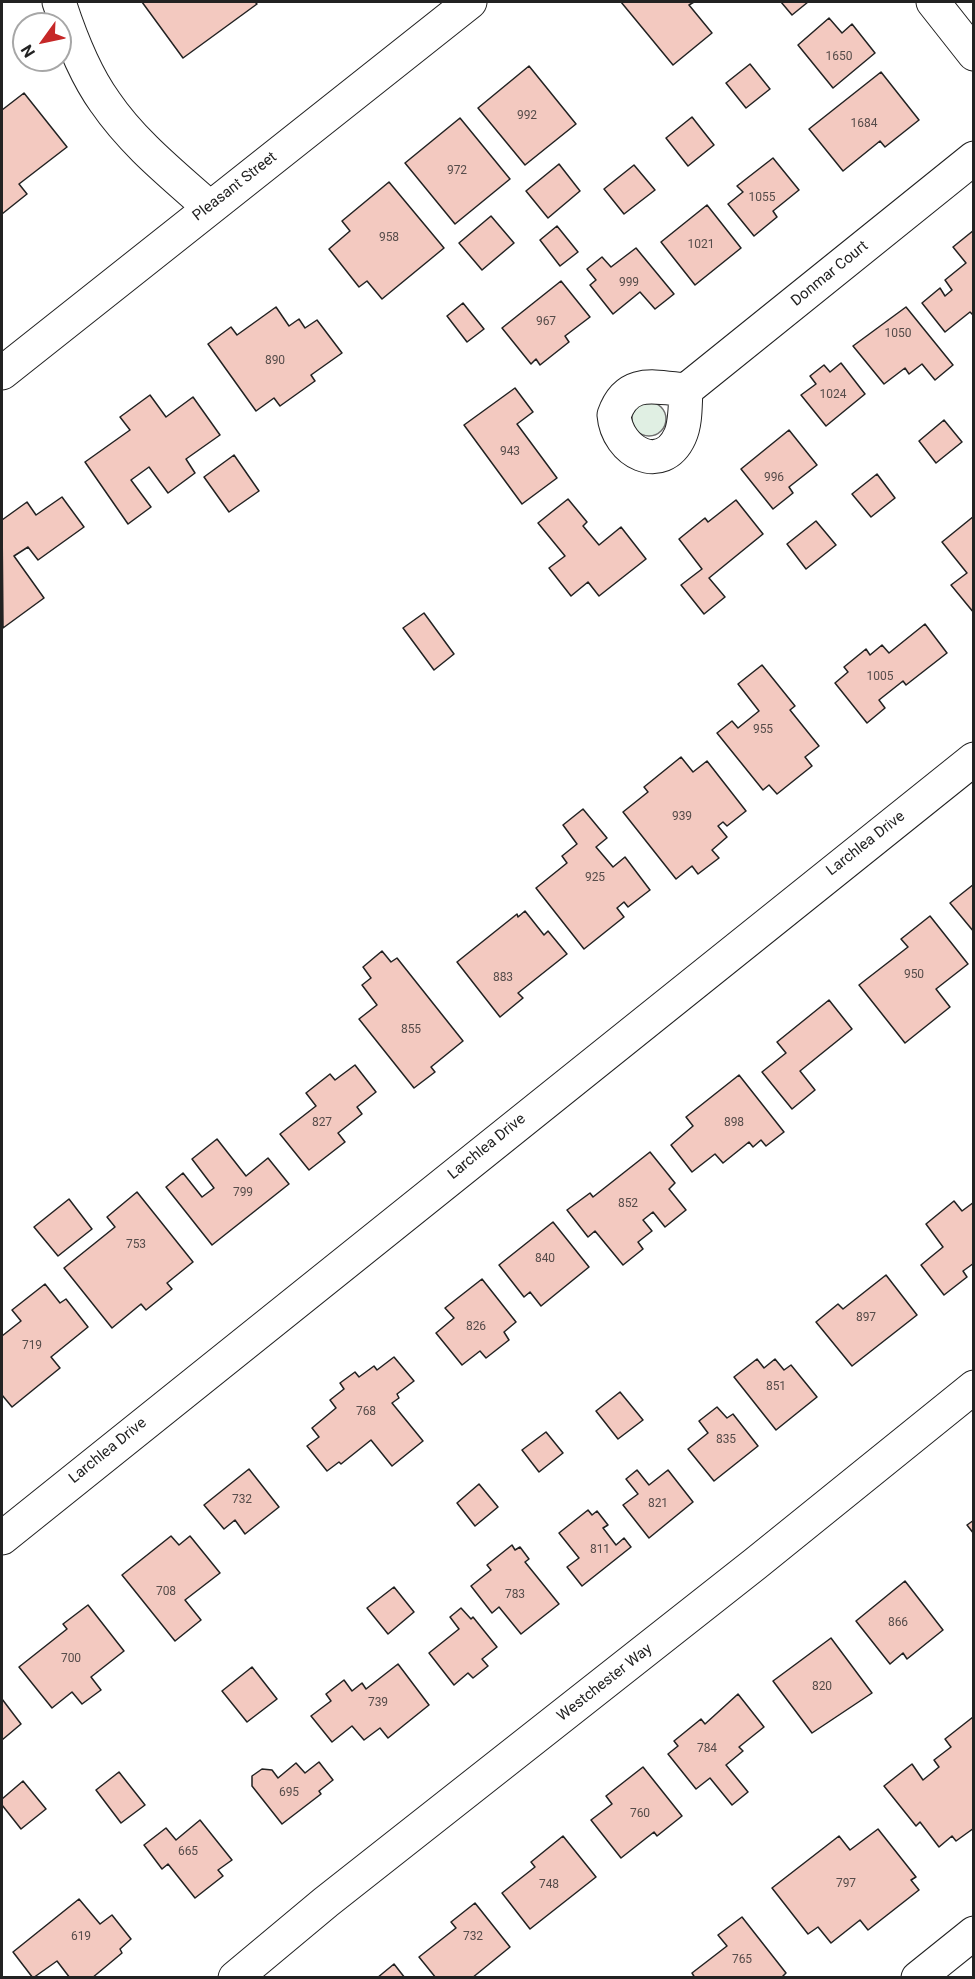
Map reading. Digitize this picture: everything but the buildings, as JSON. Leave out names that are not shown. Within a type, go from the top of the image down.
[{"type":"street","points":[[59,2],[88,73],[104,102],[143,148],[209,207]]},
{"type":"street","name":"Pleasant Street","points":[[2,373],[470,2]]},
{"type":"street","points":[[933,2],[974,54]]},
{"type":"street","name":"Donmar Court","points":[[686,390],[974,158]]},
{"type":"street","name":"Larchlea Drive","points":[[2,1538],[974,759]]},
{"type":"street","name":"Westchester Way","points":[[235,1977],[326,1902],[755,1564],[974,1387]]},
{"type":"street","points":[[918,1977],[974,1933]]},
{"type":"green space","points":[[649,402],[661,407],[666,419],[661,431],[649,436],[637,431],[632,419],[637,407]]}]
